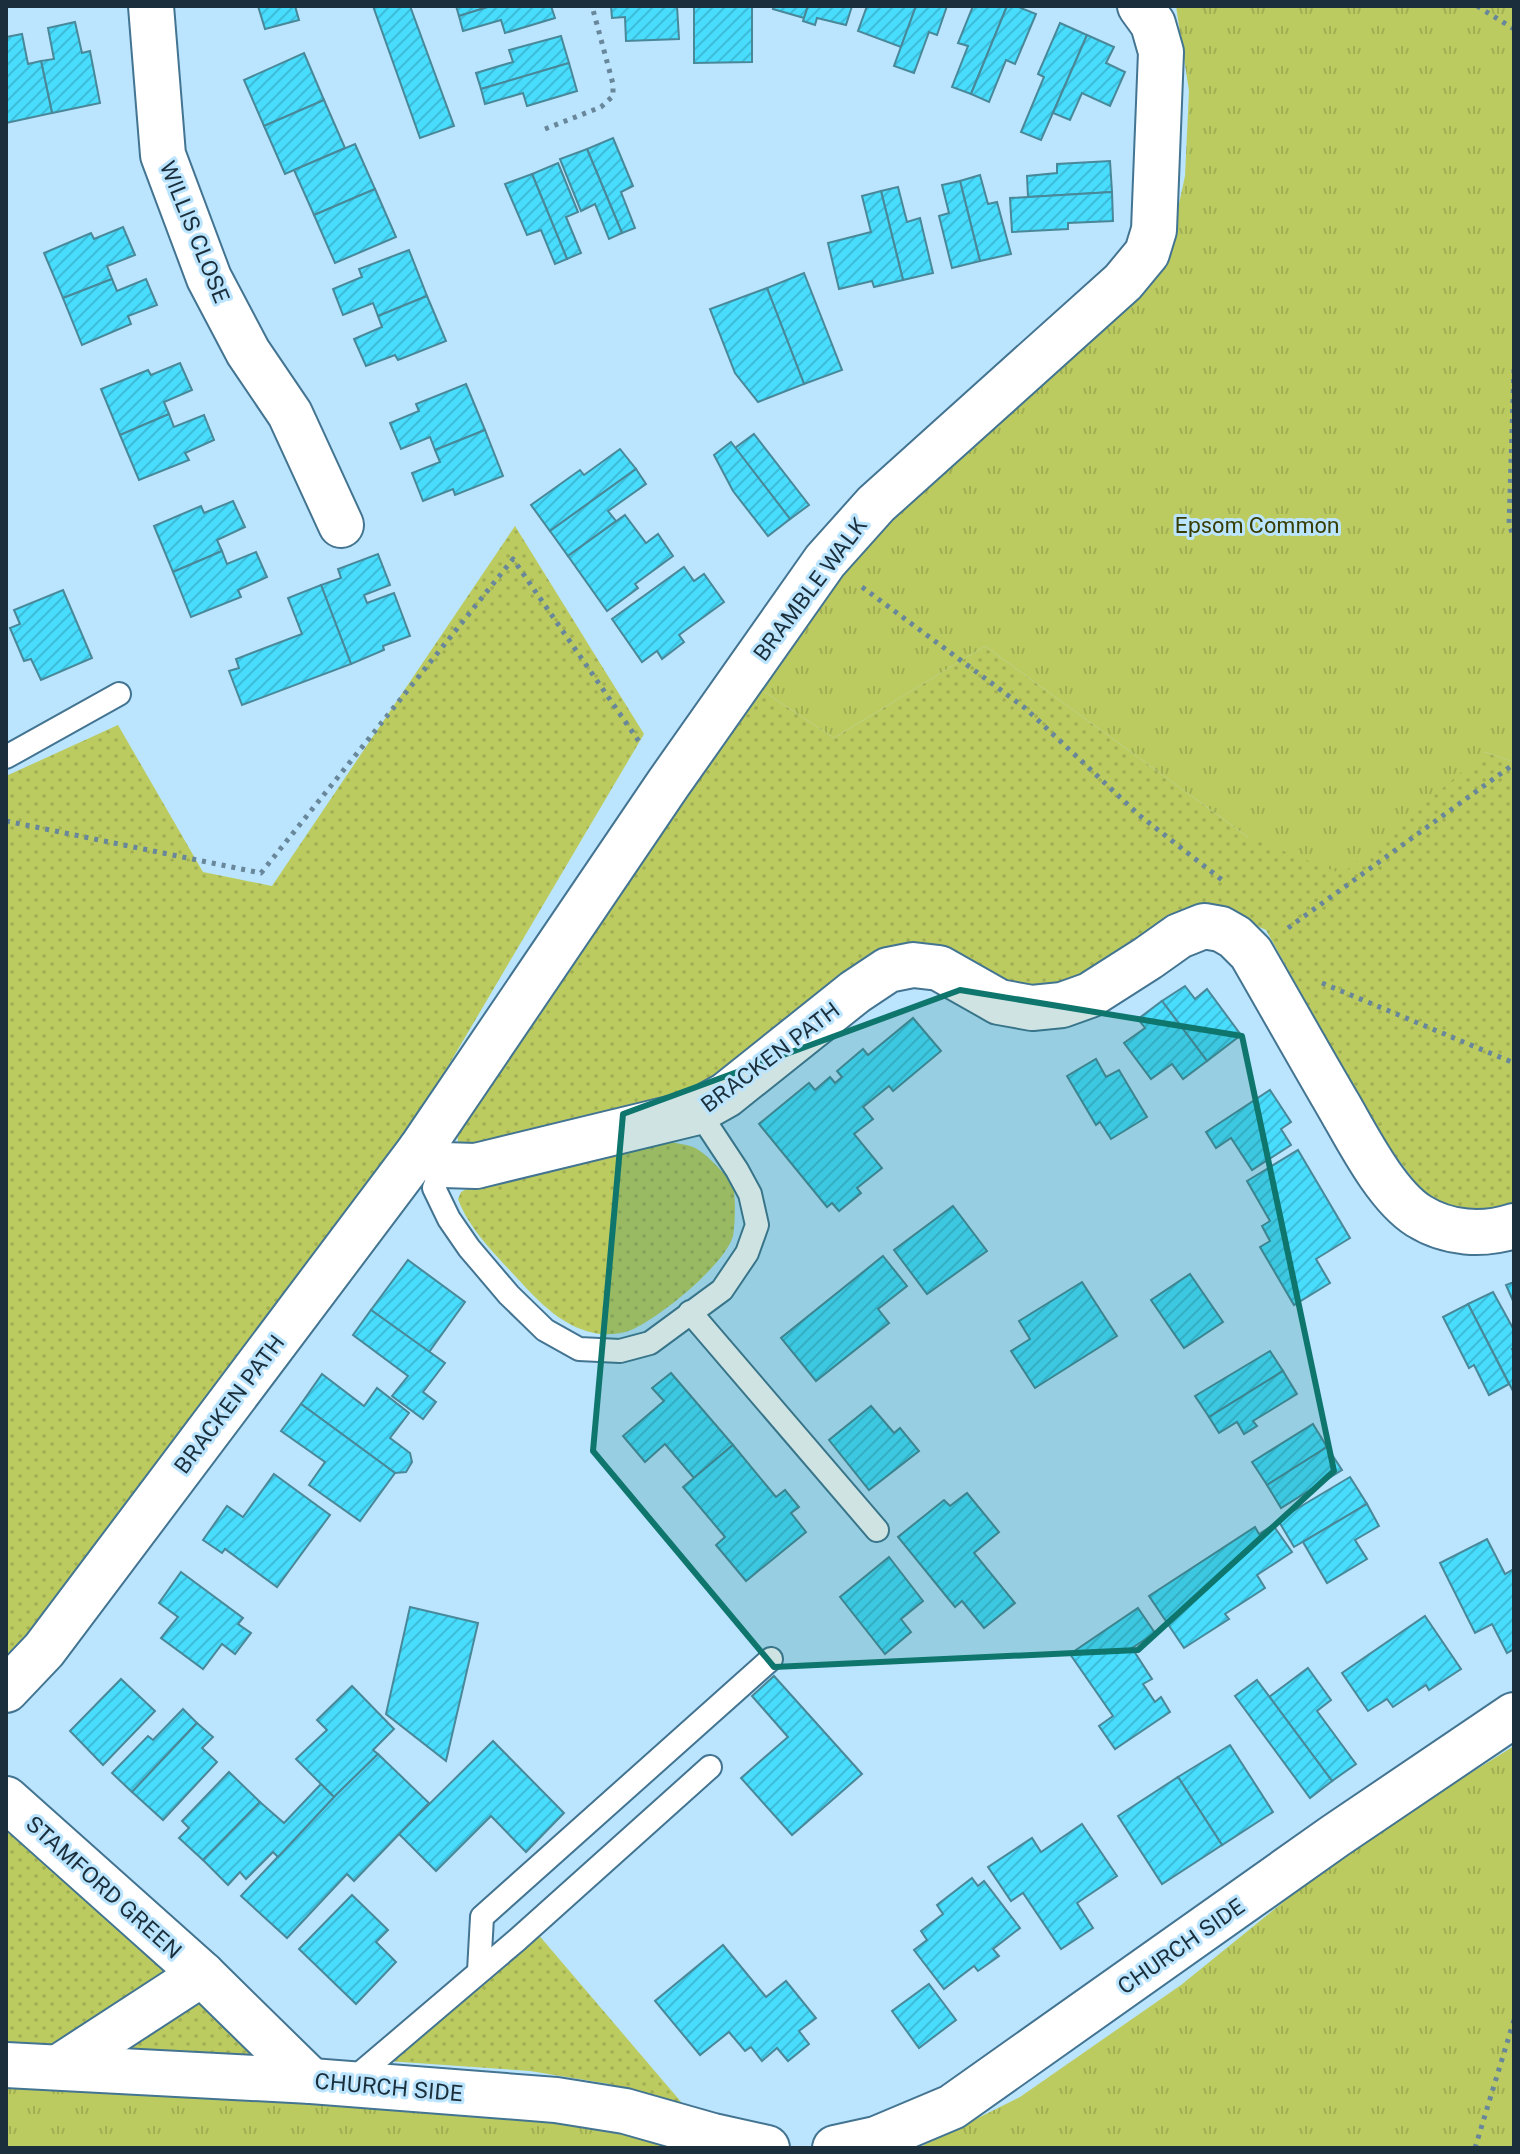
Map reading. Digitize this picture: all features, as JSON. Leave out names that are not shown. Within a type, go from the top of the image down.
[{"type":"street","name":"WILLIS CLOSE","points":[[151,6],[163,155],[209,278],[248,352],[290,414],[341,525]]},
{"type":"street","name":"BRAMBLE WALK","points":[[432,1158],[668,784],[825,561],[876,504],[1123,282],[1147,253],[1154,230],[1161,52],[1153,24],[1140,6]]},
{"type":"street","name":"BRACKEN PATH","points":[[6,1690],[44,1650],[432,1158],[476,1166],[698,1111],[726,1095],[855,992],[888,970],[913,965],[939,968],[999,1002],[1032,1008],[1062,1005],[1090,995],[1179,936],[1204,926],[1221,929],[1235,937],[1251,953],[1369,1159],[1403,1203],[1420,1217],[1451,1230],[1480,1233],[1514,1226]]},
{"type":"street","name":"CHURCH SIDE","points":[[835,2148],[876,2139],[952,2107],[1335,1836],[1514,1715]]},
{"type":"street","name":"STAMFORD GREEN","points":[[6,1799],[202,1974],[329,2082]]},
{"type":"street","name":"STAMFORD GREEN","points":[[59,2067],[202,1974]]},
{"type":"street","name":"CHURCH SIDE","points":[[6,2065],[329,2082],[570,2102],[625,2111],[767,2148]]},
{"type":"lane","points":[[6,757],[119,694]]},
{"type":"lane","points":[[432,1158],[434,1188],[449,1219],[509,1295],[545,1330],[579,1349],[620,1351],[650,1343],[722,1290],[747,1253],[757,1225],[750,1194],[698,1111]]},
{"type":"lane","points":[[690,1312],[877,1530]]},
{"type":"lane","points":[[479,1971],[482,1917],[771,1659]]},
{"type":"lane","points":[[329,2082],[517,1940],[710,1767]]},
{"type":"path","points":[[545,129],[601,107],[613,96],[613,84],[592,6]]},
{"type":"path","points":[[1477,6],[1514,29]]},
{"type":"path","points":[[1514,369],[1509,525],[1514,537]]},
{"type":"path","points":[[6,821],[261,873],[513,559],[668,784]]},
{"type":"path","points":[[825,561],[1025,708],[1139,815],[1238,891]]},
{"type":"path","points":[[1251,953],[1514,764]]},
{"type":"path","points":[[1251,953],[1514,1063]]},
{"type":"path","points":[[1475,2148],[1514,2020]]},
{"type":"highlighted area","points":[[960,990],[1242,1036],[1334,1471],[1138,1650],[774,1667],[593,1451],[623,1114]]},
{"type":"green space","name":"Epsom Common","points":[[1176,6],[1514,6],[1514,762],[1485,752],[1342,874],[1248,837],[985,646],[834,738],[751,683],[845,558],[1167,259],[1185,176],[1189,91]]},
{"type":"green space","points":[[515,526],[644,734],[408,1134],[23,1646],[6,1662],[6,776],[118,725],[203,872],[272,886]]},
{"type":"green space","points":[[985,646],[1248,837],[1485,752],[1514,762],[1514,1206],[1491,1212],[1451,1211],[1422,1191],[1380,1135],[1266,930],[1228,913],[1071,981],[1015,990],[957,960],[811,1004],[706,1082],[665,1106],[475,1152],[458,1143],[457,1127],[751,683],[834,738]]},
{"type":"green space","points":[[671,1142],[697,1149],[731,1183],[735,1204],[733,1236],[717,1261],[689,1290],[657,1315],[624,1332],[604,1334],[575,1327],[544,1305],[483,1241],[458,1199],[461,1192],[470,1187]]},
{"type":"green space","points":[[1514,1746],[1514,2148],[918,2148],[1020,2097],[1181,1985],[1350,1848]]},
{"type":"green space","points":[[6,1820],[305,2099],[669,2148],[6,2148]]},
{"type":"green space","points":[[537,1933],[682,2103],[609,2084],[530,2071],[387,2061]]},
{"type":"green space","points":[[6,2083],[559,2116],[626,2129],[669,2148],[6,2148]]},
{"type":"building","points":[[258,6],[295,6],[299,20],[265,29]]},
{"type":"building","points":[[373,6],[410,6],[454,126],[420,138]]},
{"type":"building","points":[[456,6],[491,6],[459,16]]},
{"type":"building","points":[[491,6],[551,6],[555,18],[505,33],[501,20],[463,31],[459,16]]},
{"type":"building","points":[[611,6],[677,6],[679,39],[626,41],[625,17],[612,18]]},
{"type":"building","points":[[694,6],[752,6],[752,62],[694,63]]},
{"type":"building","points":[[774,6],[808,6],[804,18],[773,9]]},
{"type":"building","points":[[808,6],[852,6],[846,25],[817,18],[815,25],[803,21]]},
{"type":"building","points":[[867,6],[916,6],[901,47],[858,31]]},
{"type":"building","points":[[916,6],[947,6],[937,35],[929,32],[914,73],[894,66]]},
{"type":"building","points":[[973,6],[1007,6],[971,94],[952,87],[968,46],[958,43]]},
{"type":"building","points":[[1007,6],[1036,14],[1015,64],[1006,60],[989,102],[971,94]]},
{"type":"building","points":[[75,22],[82,53],[90,51],[100,103],[52,113],[41,61],[54,59],[48,28]]},
{"type":"building","points":[[1060,23],[1087,35],[1041,140],[1021,132],[1044,77],[1038,74]]},
{"type":"building","points":[[22,34],[28,64],[41,61],[52,113],[6,123],[6,37]]},
{"type":"building","points":[[1087,35],[1114,47],[1106,63],[1125,72],[1110,106],[1082,93],[1070,120],[1053,113]]},
{"type":"building","points":[[561,36],[569,63],[481,89],[476,73],[513,62],[509,50]]},
{"type":"building","points":[[304,53],[324,100],[264,126],[244,80]]},
{"type":"building","points":[[569,63],[577,91],[527,106],[523,93],[485,104],[481,89]]},
{"type":"building","points":[[324,100],[345,148],[285,174],[264,126]]},
{"type":"building","points":[[613,138],[633,186],[621,192],[635,228],[622,233],[587,149]]},
{"type":"building","points":[[355,144],[375,189],[314,215],[294,170]]},
{"type":"building","points":[[587,149],[622,233],[609,239],[595,204],[581,211],[560,159]]},
{"type":"building","points":[[1110,161],[1112,192],[1028,197],[1027,176],[1057,173],[1057,164]]},
{"type":"building","points":[[558,163],[578,212],[566,217],[581,253],[567,259],[532,174]]},
{"type":"building","points":[[532,174],[567,259],[555,264],[541,230],[527,235],[505,184]]},
{"type":"building","points":[[980,175],[988,204],[997,202],[1011,254],[980,261],[960,181]]},
{"type":"building","points":[[960,181],[980,261],[952,268],[939,216],[949,213],[942,185]]},
{"type":"building","points":[[898,187],[907,222],[920,218],[933,273],[903,280],[881,191]]},
{"type":"building","points":[[375,189],[396,237],[335,263],[314,215]]},
{"type":"building","points":[[881,191],[903,280],[874,287],[872,281],[839,289],[828,243],[871,232],[862,196]]},
{"type":"building","points":[[1112,192],[1113,221],[1068,223],[1068,229],[1012,232],[1010,198]]},
{"type":"building","points":[[123,227],[135,255],[107,266],[112,279],[63,298],[44,253],[91,233],[94,239]]},
{"type":"building","points":[[409,250],[427,296],[378,316],[373,303],[343,315],[333,289],[362,277],[359,269]]},
{"type":"building","points":[[804,273],[842,370],[804,384],[767,288]]},
{"type":"building","points":[[112,279],[117,291],[146,279],[157,305],[128,316],[131,324],[82,345],[63,298]]},
{"type":"building","points":[[767,288],[804,384],[758,402],[735,373],[710,309]]},
{"type":"building","points":[[427,296],[446,341],[398,360],[395,355],[366,366],[354,339],[382,327],[378,316]]},
{"type":"building","points":[[180,363],[192,390],[164,402],[169,414],[120,435],[101,389],[148,370],[151,375]]},
{"type":"building","points":[[466,384],[485,430],[435,450],[430,437],[401,449],[390,423],[419,411],[416,404]]},
{"type":"building","points":[[169,414],[174,427],[204,415],[214,440],[185,453],[189,460],[139,480],[120,435]]},
{"type":"building","points":[[485,430],[503,476],[455,495],[453,489],[423,501],[412,473],[440,462],[435,450]]},
{"type":"building","points":[[754,434],[809,505],[790,519],[735,448]]},
{"type":"building","points":[[731,442],[790,519],[768,536],[733,491],[714,455]]},
{"type":"building","points":[[620,449],[636,469],[550,531],[531,505],[580,470],[584,475]]},
{"type":"building","points":[[636,469],[646,484],[608,511],[616,521],[568,556],[550,531]]},
{"type":"building","points":[[233,501],[245,527],[217,540],[222,551],[173,572],[154,526],[201,506],[204,513]]},
{"type":"building","points":[[625,515],[646,543],[658,534],[673,556],[635,584],[638,588],[607,611],[568,556]]},
{"type":"building","points":[[222,551],[227,564],[256,552],[267,577],[238,590],[241,597],[191,617],[173,572]]},
{"type":"building","points":[[378,554],[390,585],[364,595],[367,603],[394,593],[410,636],[383,646],[384,650],[351,664],[321,585],[341,578],[338,569]]},
{"type":"building","points":[[684,567],[694,581],[704,574],[724,602],[679,635],[684,642],[662,659],[657,651],[642,662],[612,619]]},
{"type":"building","points":[[321,585],[351,664],[242,705],[229,671],[239,668],[236,659],[302,634],[288,598]]},
{"type":"building","points":[[63,590],[92,658],[41,680],[31,659],[24,661],[10,628],[20,624],[14,610]]},
{"type":"building","points":[[1185,986],[1195,999],[1207,989],[1241,1035],[1207,1061],[1162,1001]]},
{"type":"building","points":[[1162,1001],[1207,1061],[1183,1079],[1172,1064],[1151,1079],[1124,1043],[1145,1028],[1138,1019]]},
{"type":"building","points":[[913,1018],[941,1051],[893,1091],[889,1086],[863,1107],[873,1119],[854,1134],[882,1168],[857,1188],[861,1193],[839,1211],[832,1203],[827,1207],[759,1124],[809,1083],[815,1090],[830,1077],[835,1083],[842,1077],[837,1071],[863,1049],[868,1055]]},
{"type":"building","points":[[1096,1059],[1106,1077],[1119,1070],[1147,1117],[1111,1139],[1100,1122],[1096,1125],[1067,1076]]},
{"type":"building","points":[[1270,1090],[1291,1122],[1281,1129],[1291,1145],[1252,1170],[1231,1138],[1216,1148],[1206,1132]]},
{"type":"building","points":[[1298,1150],[1350,1238],[1316,1259],[1330,1283],[1294,1305],[1260,1247],[1270,1241],[1262,1226],[1270,1221],[1247,1181]]},
{"type":"building","points":[[953,1206],[987,1251],[927,1294],[894,1250]]},
{"type":"building","points":[[883,1256],[907,1286],[878,1309],[889,1323],[816,1381],[781,1338]]},
{"type":"building","points":[[408,1260],[465,1302],[429,1352],[371,1310]]},
{"type":"building","points":[[1190,1274],[1223,1322],[1184,1348],[1151,1300]]},
{"type":"building","points":[[1082,1282],[1117,1336],[1035,1388],[1011,1351],[1030,1339],[1019,1321]]},
{"type":"building","points":[[1514,1282],[1514,1303],[1506,1285]]},
{"type":"building","points":[[1493,1292],[1514,1330],[1514,1393],[1468,1304]]},
{"type":"building","points":[[1468,1304],[1509,1384],[1489,1395],[1474,1365],[1469,1368],[1443,1317]]},
{"type":"building","points":[[371,1310],[445,1363],[423,1392],[436,1402],[423,1419],[392,1396],[408,1376],[353,1335]]},
{"type":"building","points":[[1270,1351],[1283,1371],[1209,1417],[1195,1396]]},
{"type":"building","points":[[1283,1371],[1297,1394],[1253,1421],[1257,1426],[1244,1434],[1237,1422],[1219,1433],[1209,1417]]},
{"type":"building","points":[[671,1373],[733,1445],[694,1478],[665,1444],[645,1462],[623,1436],[664,1401],[652,1388]]},
{"type":"building","points":[[322,1374],[364,1406],[377,1388],[409,1413],[390,1438],[410,1453],[412,1462],[406,1472],[395,1473],[301,1404]]},
{"type":"building","points":[[301,1404],[395,1473],[360,1521],[309,1485],[325,1462],[281,1431]]},
{"type":"building","points":[[871,1406],[894,1433],[900,1428],[919,1451],[869,1490],[829,1440]]},
{"type":"building","points":[[1313,1424],[1327,1447],[1267,1485],[1252,1462]]},
{"type":"building","points":[[733,1445],[776,1497],[785,1490],[799,1507],[791,1513],[806,1532],[746,1581],[716,1545],[725,1537],[683,1487]]},
{"type":"building","points":[[1327,1447],[1342,1470],[1281,1508],[1267,1485]]},
{"type":"building","points":[[274,1474],[330,1515],[277,1587],[225,1549],[222,1553],[203,1540],[227,1506],[243,1517]]},
{"type":"building","points":[[1350,1477],[1367,1504],[1294,1547],[1278,1520]]},
{"type":"building","points":[[967,1493],[999,1532],[974,1553],[1015,1603],[984,1628],[962,1601],[955,1607],[898,1537],[944,1500],[950,1506]]},
{"type":"building","points":[[1367,1504],[1379,1526],[1355,1540],[1367,1559],[1327,1583],[1303,1542]]},
{"type":"building","points":[[1273,1525],[1292,1552],[1257,1575],[1265,1588],[1225,1614],[1229,1619],[1184,1648],[1149,1596],[1255,1527],[1259,1534]]},
{"type":"building","points":[[1487,1539],[1505,1574],[1514,1569],[1514,1649],[1507,1653],[1492,1624],[1475,1633],[1440,1563]]},
{"type":"building","points":[[889,1557],[923,1601],[901,1619],[911,1632],[885,1654],[840,1597]]},
{"type":"building","points":[[181,1572],[243,1618],[238,1624],[251,1633],[235,1654],[222,1644],[203,1669],[161,1638],[178,1617],[159,1603]]},
{"type":"building","points":[[410,1607],[478,1623],[446,1761],[386,1714]]},
{"type":"building","points":[[1138,1608],[1155,1633],[1132,1648],[1152,1679],[1143,1684],[1155,1702],[1161,1697],[1170,1712],[1115,1749],[1099,1726],[1113,1716],[1070,1654]]},
{"type":"building","points":[[1425,1616],[1461,1669],[1429,1690],[1426,1685],[1393,1707],[1387,1699],[1368,1711],[1342,1673]]},
{"type":"building","points":[[1308,1668],[1331,1700],[1317,1711],[1356,1764],[1332,1781],[1269,1697]]},
{"type":"building","points":[[774,1676],[862,1774],[792,1835],[741,1778],[788,1737],[752,1696]]},
{"type":"building","points":[[121,1679],[155,1711],[103,1765],[70,1731]]},
{"type":"building","points":[[1257,1680],[1332,1781],[1310,1798],[1235,1696]]},
{"type":"building","points":[[352,1686],[394,1729],[373,1750],[378,1754],[334,1797],[296,1759],[327,1730],[317,1720]]},
{"type":"building","points":[[183,1709],[197,1723],[132,1792],[112,1773],[148,1736],[153,1740]]},
{"type":"building","points":[[197,1723],[213,1737],[202,1748],[217,1762],[163,1820],[132,1792]]},
{"type":"building","points":[[493,1741],[564,1813],[526,1852],[491,1816],[436,1871],[399,1834]]},
{"type":"building","points":[[1230,1745],[1273,1812],[1222,1845],[1178,1777]]},
{"type":"building","points":[[378,1754],[429,1803],[354,1881],[347,1874],[287,1938],[241,1896]]},
{"type":"building","points":[[229,1772],[260,1802],[203,1860],[179,1838],[189,1828],[182,1821]]},
{"type":"building","points":[[1178,1777],[1222,1845],[1162,1884],[1118,1816]]},
{"type":"building","points":[[321,1784],[334,1797],[278,1857],[273,1852],[246,1879],[240,1872],[228,1885],[203,1860],[260,1802],[284,1823]]},
{"type":"building","points":[[1082,1824],[1117,1876],[1077,1903],[1093,1928],[1061,1949],[1023,1893],[1011,1901],[988,1867],[1032,1838],[1041,1852]]},
{"type":"building","points":[[972,1878],[978,1886],[984,1881],[1020,1928],[993,1949],[999,1956],[978,1971],[974,1966],[944,1989],[914,1950],[927,1940],[921,1931],[943,1914],[937,1905]]},
{"type":"building","points":[[352,1895],[388,1930],[376,1942],[396,1962],[356,2004],[299,1949]]},
{"type":"building","points":[[723,1945],[766,1997],[786,1981],[816,2018],[799,2031],[809,2044],[788,2061],[777,2048],[762,2061],[751,2047],[745,2051],[729,2032],[700,2055],[655,2001]]},
{"type":"building","points":[[929,1984],[956,2020],[919,2048],[892,2011]]}]
